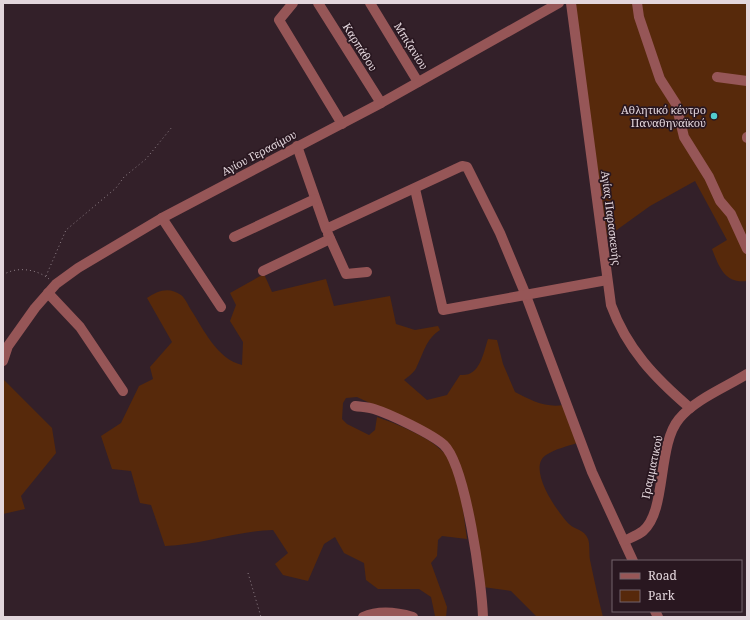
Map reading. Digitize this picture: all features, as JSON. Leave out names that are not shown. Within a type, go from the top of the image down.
[{"type":"street","points":[[293,3],[279,20],[342,124]]},
{"type":"street","name":"Καρπάθου","points":[[318,3],[381,103]]},
{"type":"street","name":"Μπιζανίου","points":[[370,3],[418,82]]},
{"type":"street","name":"Αγίου Γερασίμου","points":[[3,361],[8,346],[35,308],[56,284],[78,268],[162,218],[381,103],[559,3]]},
{"type":"street","name":"Αγίας Παρασκευής","points":[[571,3],[611,305],[617,323],[633,350],[653,374],[690,408]]},
{"type":"street","points":[[637,3],[640,21],[660,79],[676,104],[684,137],[709,177],[720,201],[731,214],[747,249]]},
{"type":"street","points":[[717,77],[747,81]]},
{"type":"street","points":[[297,146],[326,229],[346,274],[367,272]]},
{"type":"street","points":[[326,229],[462,166],[467,167],[500,233],[525,293],[592,472],[633,560]]},
{"type":"street","points":[[415,189],[443,310],[525,293],[607,280]]},
{"type":"street","points":[[234,237],[315,199]]},
{"type":"street","points":[[162,218],[221,307]]},
{"type":"street","points":[[263,271],[330,239]]},
{"type":"street","points":[[48,293],[80,327],[123,391]]},
{"type":"street","name":"Γραμματικού","points":[[624,541],[643,531],[650,522],[656,504],[671,434],[678,420],[690,408],[747,374]]},
{"type":"street","points":[[355,406],[374,409],[414,427],[439,441],[450,452],[466,501],[482,598],[483,617]]},
{"type":"street","points":[[363,617],[369,614],[388,612],[413,617]]},
{"type":"path","points":[[46,276],[66,230],[116,188],[124,177],[146,159],[172,127]]},
{"type":"path","points":[[3,275],[8,271],[23,269],[46,276],[56,284]]},
{"type":"path","points":[[248,573],[261,617]]},
{"type":"green space","points":[[579,3],[635,3],[660,82],[747,252],[747,281],[733,280],[720,268],[712,249],[727,240],[695,181],[650,206],[607,237],[574,6]]},
{"type":"green space","name":"Αθλητικό κέντρο Παναθηναϊκού","points":[[641,3],[747,3],[747,245],[689,142],[662,78],[643,17]]},
{"type":"green space","points":[[264,274],[272,292],[326,279],[334,306],[390,296],[396,324],[415,330],[438,326],[440,330],[431,337],[415,370],[404,380],[427,400],[447,395],[460,375],[467,375],[476,368],[480,363],[488,339],[497,340],[503,364],[515,392],[544,404],[557,406],[563,405],[577,443],[557,449],[546,455],[541,461],[540,470],[546,490],[558,510],[571,526],[582,531],[588,539],[590,560],[603,617],[537,617],[511,591],[483,587],[465,487],[451,464],[458,483],[467,539],[442,536],[438,540],[437,556],[431,563],[447,607],[446,617],[435,616],[431,597],[419,589],[378,589],[366,580],[364,563],[344,553],[335,537],[324,544],[308,581],[283,575],[275,564],[288,553],[273,530],[165,546],[151,505],[140,503],[131,471],[112,469],[101,436],[121,423],[139,386],[153,379],[150,367],[172,342],[147,298],[163,290],[177,292],[185,300],[206,335],[218,350],[233,362],[242,365],[243,342],[230,321],[236,305],[230,293]],"holes":[[[357,397],[431,432],[444,453],[422,436],[377,417],[375,430],[369,435],[347,424],[342,419],[343,403],[346,398]]]},
{"type":"green space","points":[[3,379],[52,428],[56,453],[21,496],[25,509],[3,514]]},
{"type":"place","name":"Αθλητικό κέντρο Παναθηναϊκού","points":[[714,116]]}]
